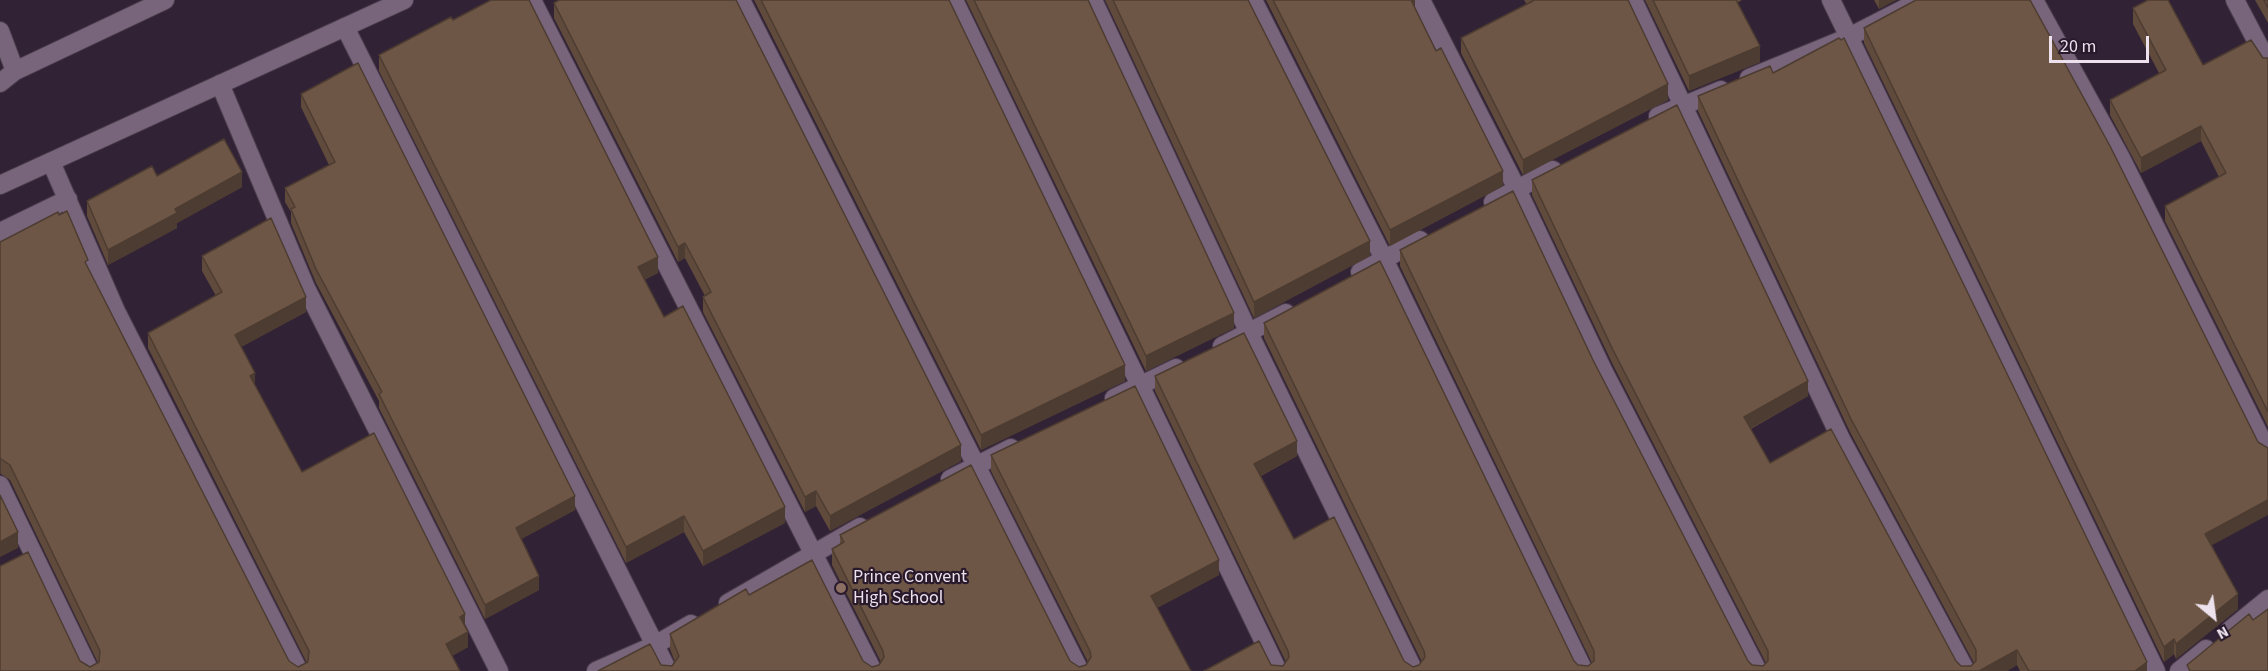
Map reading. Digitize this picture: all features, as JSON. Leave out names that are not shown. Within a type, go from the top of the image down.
[{"type":"street","points":[[0,83],[15,71],[140,6],[165,0]]},
{"type":"street","points":[[0,185],[404,0]]},
{"type":"street","points":[[532,0],[873,671]]},
{"type":"street","points":[[741,0],[1080,671]]},
{"type":"street","points":[[954,0],[1142,385],[1278,671]]},
{"type":"street","points":[[1093,0],[1249,333],[1414,671]]},
{"type":"street","points":[[1253,0],[1384,259],[1584,671]]},
{"type":"street","points":[[1421,0],[1517,189],[1602,370],[1758,671]]},
{"type":"street","points":[[1633,0],[1841,439],[1946,629],[1966,671]]},
{"type":"street","points":[[1831,0],[2156,671]]},
{"type":"street","points":[[1640,125],[1849,37],[1921,0]]},
{"type":"street","points":[[2034,0],[2121,156],[2268,452]]},
{"type":"street","points":[[2235,0],[2268,63]]},
{"type":"street","points":[[345,27],[668,671]]},
{"type":"street","points":[[0,31],[15,71]]},
{"type":"street","points":[[220,84],[306,288],[499,671]]},
{"type":"street","points":[[51,162],[116,311],[299,671]]},
{"type":"street","points":[[1476,211],[1568,163]]},
{"type":"street","points":[[0,232],[68,199]]},
{"type":"street","points":[[1342,282],[1435,232]]},
{"type":"street","points":[[1100,405],[1249,333],[1300,304]]},
{"type":"street","points":[[935,487],[1027,440]]},
{"type":"street","points":[[0,485],[90,671]]},
{"type":"street","points":[[596,671],[655,645],[814,552],[875,520]]},
{"type":"street","points":[[16,561],[33,552]]},
{"type":"street","points":[[2179,671],[2268,599]]},
{"type":"building","points":[[491,0],[529,0],[658,257],[638,267],[664,317],[683,306],[785,507],[703,551],[684,516],[626,547],[379,55],[451,17],[453,20]]},
{"type":"building","points":[[559,0],[736,0],[961,445],[830,516],[816,491],[805,497],[703,297],[711,292],[685,243],[678,247],[554,3]]},
{"type":"building","points":[[761,0],[949,0],[1125,365],[981,435]]},
{"type":"building","points":[[974,0],[1088,0],[1234,313],[1146,356]]},
{"type":"building","points":[[1113,0],[1248,0],[1370,241],[1254,302]]},
{"type":"building","points":[[1273,0],[1411,0],[1436,51],[1441,48],[1503,171],[1390,230]]},
{"type":"building","points":[[1532,0],[1628,0],[1668,84],[1523,160],[1461,38]]},
{"type":"building","points":[[1653,0],[1736,0],[1760,46],[1689,76]]},
{"type":"building","points":[[1916,0],[2030,0],[2110,146],[2258,442],[2268,448],[2268,500],[2205,534],[2238,594],[2176,644],[2174,639],[2164,647],[1864,28]]},
{"type":"building","points":[[2148,0],[2168,0],[2203,65],[2251,40],[2263,58],[2268,58],[2268,412],[2165,206],[2226,173],[2201,126],[2141,158],[2110,100],[2166,70],[2133,8]]},
{"type":"building","points":[[1839,38],[1841,40],[1844,38],[2147,662],[2135,671],[2029,671],[2017,650],[1979,671],[1204,671],[1259,641],[1271,665],[1283,666],[1289,657],[1155,376],[1244,333],[1297,441],[1254,464],[1294,539],[1334,517],[1404,661],[1413,667],[1419,665],[1425,657],[1264,323],[1380,261],[1574,661],[1578,665],[1588,666],[1594,661],[1594,651],[1400,250],[1513,191],[1593,360],[1748,661],[1752,665],[1763,666],[1768,661],[1768,651],[1613,350],[1532,180],[1677,105],[1808,381],[1744,417],[1770,463],[1831,429],[1956,661],[1961,666],[1971,666],[1976,661],[1976,650],[1851,419],[1698,96],[1770,66],[1773,73]]},
{"type":"building","points":[[358,63],[575,496],[516,528],[539,576],[485,605],[379,394],[382,392],[316,269],[291,209],[295,207],[285,188],[335,162],[301,94]]},
{"type":"building","points":[[224,139],[242,172],[175,209],[177,213],[108,250],[87,201],[152,166],[157,176]]},
{"type":"building","points":[[67,211],[88,260],[85,262],[289,661],[298,667],[308,662],[309,651],[148,333],[222,292],[202,256],[271,218],[306,297],[235,335],[255,373],[250,376],[302,472],[374,433],[465,614],[460,617],[468,632],[446,644],[460,671],[0,671],[0,566],[28,552],[80,661],[90,667],[99,662],[100,651],[10,465],[0,459],[0,242],[58,212],[59,215]]},
{"type":"building","points":[[1135,386],[1219,560],[1151,596],[1191,671],[598,671],[650,644],[661,665],[672,666],[679,656],[670,634],[746,589],[749,595],[812,560],[863,661],[872,667],[879,665],[884,657],[883,651],[832,549],[844,542],[840,535],[971,465],[1070,661],[1079,667],[1086,665],[1091,657],[1090,651],[991,455]]},
{"type":"building","points":[[0,495],[18,532],[0,542]]},
{"type":"building","points":[[2268,609],[2268,671],[2190,671],[2187,665],[2249,614],[2253,620]]},
{"type":"place","name":"Prince Convent High School","points":[[841,588]]}]
